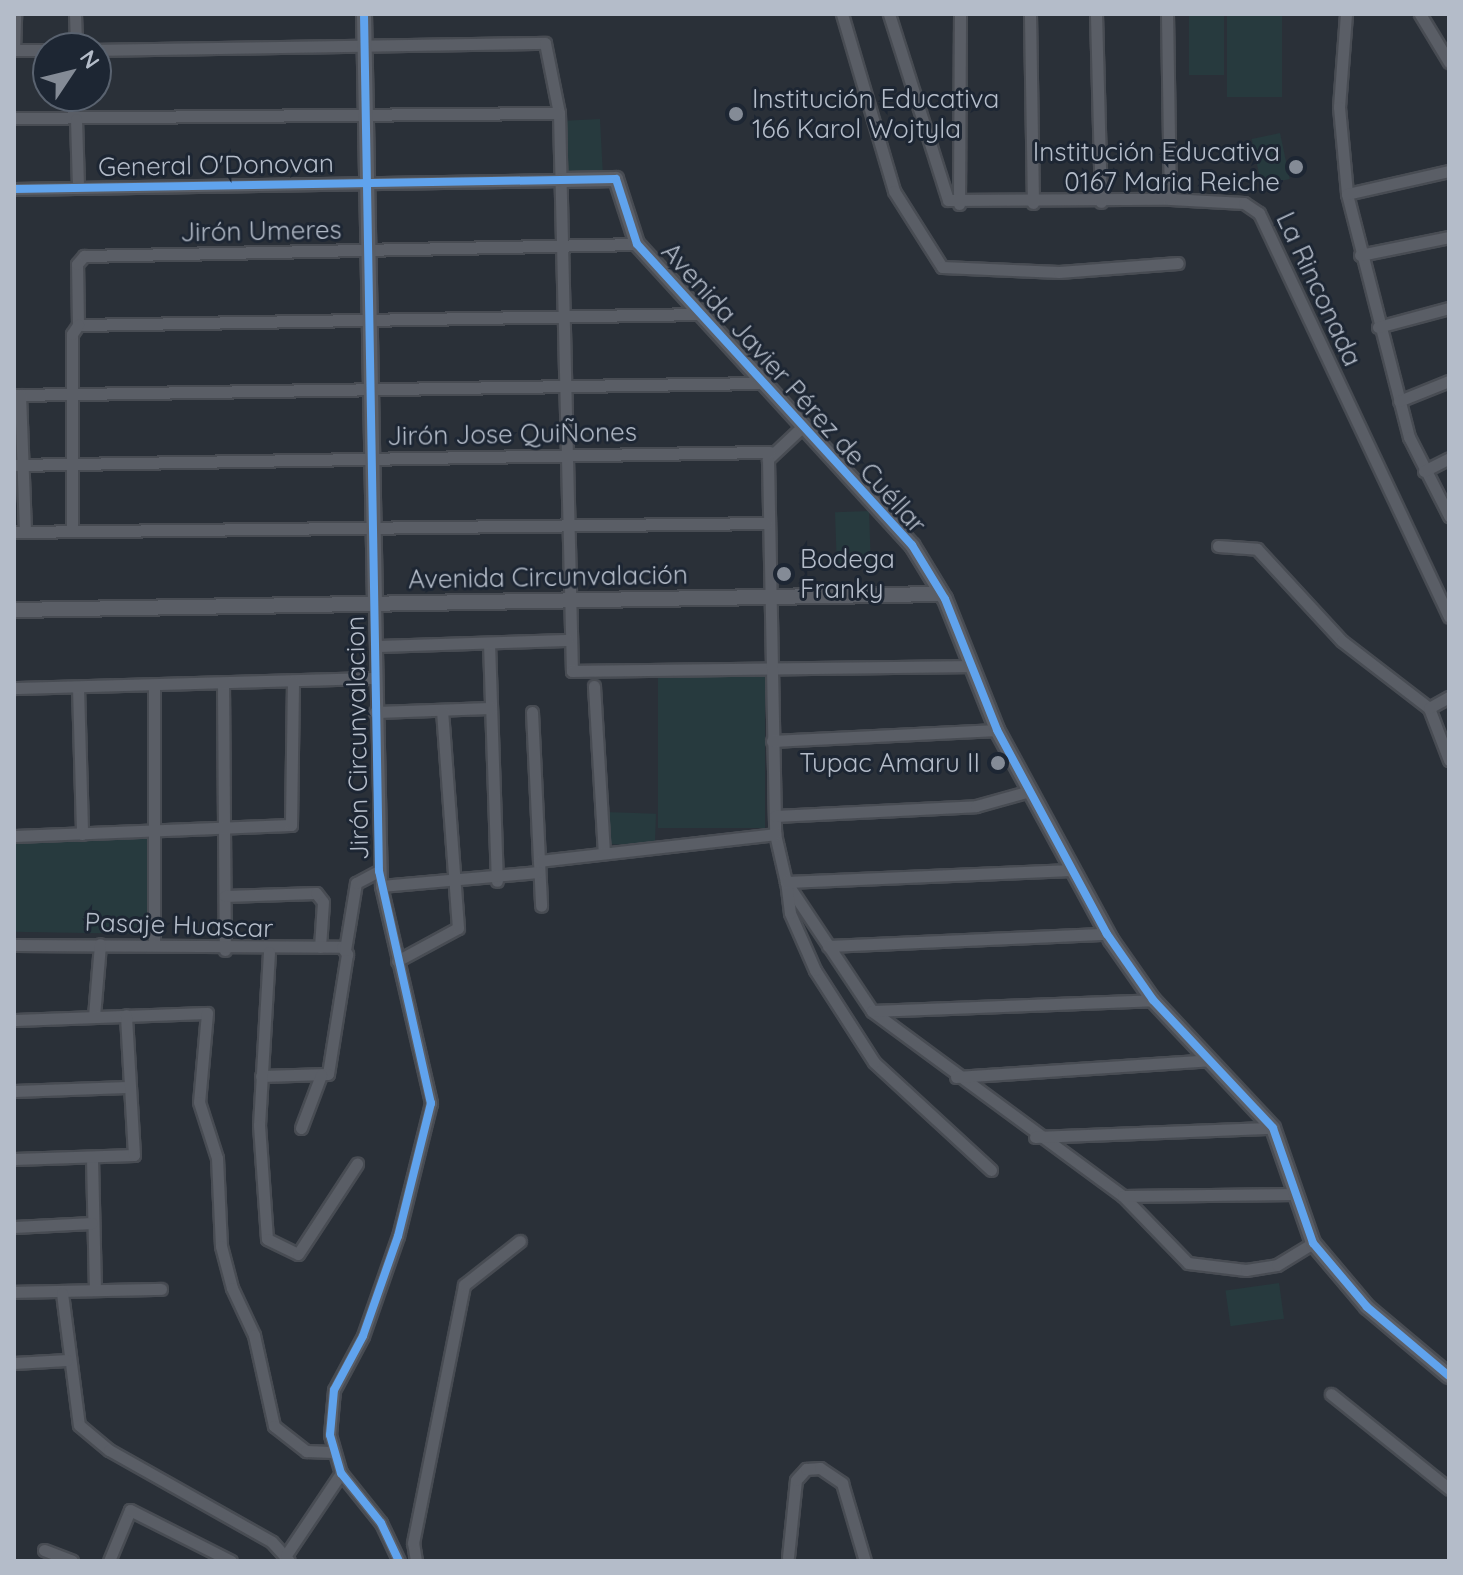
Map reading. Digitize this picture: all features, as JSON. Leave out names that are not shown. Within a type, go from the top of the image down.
[{"type":"street","points":[[14,50],[15,14]]},
{"type":"street","name":"Jirón Circunvalacion","points":[[364,14],[371,252],[379,871],[431,1103],[398,1236],[363,1336],[334,1390],[332,1452],[341,1473],[381,1523],[399,1561]]},
{"type":"street","points":[[842,14],[894,191],[942,267],[1059,272],[1178,263]]},
{"type":"street","points":[[889,14],[940,186],[959,204]]},
{"type":"street","points":[[959,204],[960,14]]},
{"type":"street","points":[[1030,14],[1033,203]]},
{"type":"street","points":[[1096,14],[1101,202]]},
{"type":"street","points":[[1167,14],[1170,199]]},
{"type":"street","points":[[1346,14],[1339,107],[1347,194],[1399,401],[1424,471],[1449,516]]},
{"type":"street","points":[[1420,14],[1449,62]]},
{"type":"street","points":[[112,50],[545,43],[559,113],[562,180],[568,663],[581,674],[970,666]]},
{"type":"street","points":[[14,118],[367,111],[559,113]]},
{"type":"street","points":[[76,119],[78,187]]},
{"type":"street","points":[[1347,194],[1449,171]]},
{"type":"street","name":"Avenida Javier Pérez de Cuéllar","points":[[562,180],[616,179],[637,244],[912,545],[939,594],[997,730],[1107,934],[1153,1000],[1273,1128],[1313,1243],[1367,1307],[1449,1376]]},
{"type":"street","name":"General O'Donovan","points":[[14,189],[562,180]]},
{"type":"street","name":"La Rinconada","points":[[959,204],[1170,199],[1244,203],[1259,213],[1449,616]]},
{"type":"street","points":[[1360,255],[1449,237]]},
{"type":"street","name":"Jirón Umeres","points":[[78,325],[79,259],[561,249],[637,244]]},
{"type":"street","points":[[1378,327],[1449,308]]},
{"type":"street","points":[[72,531],[72,334],[78,325],[371,323],[700,314]]},
{"type":"street","points":[[1399,401],[1449,381]]},
{"type":"street","points":[[762,383],[17,395],[17,465],[20,532],[767,523]]},
{"type":"street","points":[[802,427],[770,452],[767,523],[775,834],[790,913],[815,970],[874,1062],[991,1170]]},
{"type":"street","name":"Jirón Jose QuiÑones","points":[[17,465],[770,452]]},
{"type":"street","points":[[1424,471],[1449,458]]},
{"type":"street","points":[[1218,546],[1257,549],[1342,641],[1429,708],[1449,760]]},
{"type":"street","name":"Avenida Circunvalación","points":[[14,610],[939,594]]},
{"type":"street","points":[[376,646],[568,640]]},
{"type":"street","points":[[489,643],[497,881]]},
{"type":"street","points":[[14,688],[375,678]]},
{"type":"street","points":[[14,836],[226,830],[291,825],[293,681]]},
{"type":"street","points":[[223,683],[225,950]]},
{"type":"street","points":[[154,685],[154,943]]},
{"type":"street","points":[[594,686],[604,852]]},
{"type":"street","points":[[78,687],[82,834]]},
{"type":"street","points":[[1429,708],[1449,697]]},
{"type":"street","points":[[375,712],[491,708]]},
{"type":"street","points":[[397,961],[458,928],[442,711]]},
{"type":"street","points":[[532,712],[541,906]]},
{"type":"street","points":[[772,741],[997,730]]},
{"type":"street","points":[[775,816],[976,806],[1030,791]]},
{"type":"street","points":[[381,886],[497,881],[538,866],[604,852],[775,834]]},
{"type":"street","points":[[786,882],[1072,870]]},
{"type":"street","points":[[261,1076],[328,1074],[356,883],[379,871]]},
{"type":"street","points":[[786,882],[872,1011],[1035,1137],[1123,1196],[1188,1263],[1207,1269],[1277,1265],[1313,1243]]},
{"type":"street","points":[[225,896],[316,893],[323,902],[320,947]]},
{"type":"street","points":[[828,946],[1107,934]]},
{"type":"street","name":"Pasaje Huascar","points":[[14,945],[154,943],[269,952],[320,947],[344,949]]},
{"type":"street","points":[[94,1016],[100,944]]},
{"type":"street","points":[[269,952],[261,1076],[261,1223],[267,1239],[298,1254],[357,1164]]},
{"type":"street","points":[[872,1011],[1153,1000]]},
{"type":"street","points":[[14,1020],[207,1013],[199,1102],[217,1158],[221,1246],[232,1288],[254,1335],[274,1426],[306,1451],[332,1452]]},
{"type":"street","points":[[14,1159],[134,1155],[127,1087],[126,1015]]},
{"type":"street","points":[[956,1077],[1209,1060]]},
{"type":"street","points":[[301,1128],[321,1075]]},
{"type":"street","points":[[14,1091],[127,1087]]},
{"type":"street","points":[[1035,1137],[1273,1128]]},
{"type":"street","points":[[92,1158],[95,1290]]},
{"type":"street","points":[[1123,1196],[1295,1194]]},
{"type":"street","points":[[14,1227],[92,1223]]},
{"type":"street","points":[[416,1561],[413,1543],[463,1293],[520,1241]]},
{"type":"street","points":[[14,1292],[161,1289]]},
{"type":"street","points":[[62,1293],[67,1360],[79,1425],[95,1441],[176,1482],[288,1558],[341,1473]]},
{"type":"street","points":[[14,1363],[67,1360]]},
{"type":"street","points":[[1331,1394],[1449,1489]]},
{"type":"street","points":[[788,1557],[796,1480],[820,1468],[842,1483],[865,1561]]},
{"type":"street","points":[[109,1561],[130,1510],[231,1561]]},
{"type":"street","points":[[44,1550],[72,1561]]},
{"type":"green space","points":[[1189,14],[1224,14],[1224,75],[1189,75]]},
{"type":"green space","points":[[1227,14],[1282,14],[1282,97],[1227,97]]},
{"type":"green space","points":[[600,119],[603,173],[568,175],[565,121]]},
{"type":"green space","points":[[1280,133],[1290,179],[1261,185],[1252,139]]},
{"type":"green space","points":[[869,511],[871,564],[837,565],[835,512]]},
{"type":"green space","points":[[658,677],[765,677],[765,828],[658,828]]},
{"type":"green space","points":[[606,812],[656,814],[655,846],[605,844]]},
{"type":"green space","points":[[14,837],[149,839],[147,934],[14,932]]},
{"type":"green space","points":[[1279,1283],[1284,1319],[1231,1326],[1226,1291]]},
{"type":"cycle path","points":[[364,14],[379,871],[431,1103],[398,1236],[363,1336],[334,1390],[330,1435],[341,1473],[381,1523],[399,1561]]},
{"type":"cycle path","points":[[14,189],[616,179],[637,244],[912,545],[945,599],[997,730],[1107,934],[1153,1000],[1273,1128],[1313,1243],[1367,1307],[1449,1376]]},
{"type":"place","name":"Institución Educativa 166 Karol Wojtyla","points":[[736,114]]},
{"type":"place","name":"Institución Educativa 0167 Maria Reiche","points":[[1296,167]]},
{"type":"place","name":"Bodega Franky","points":[[784,574]]},
{"type":"place","name":"Tupac Amaru II","points":[[998,763]]}]
